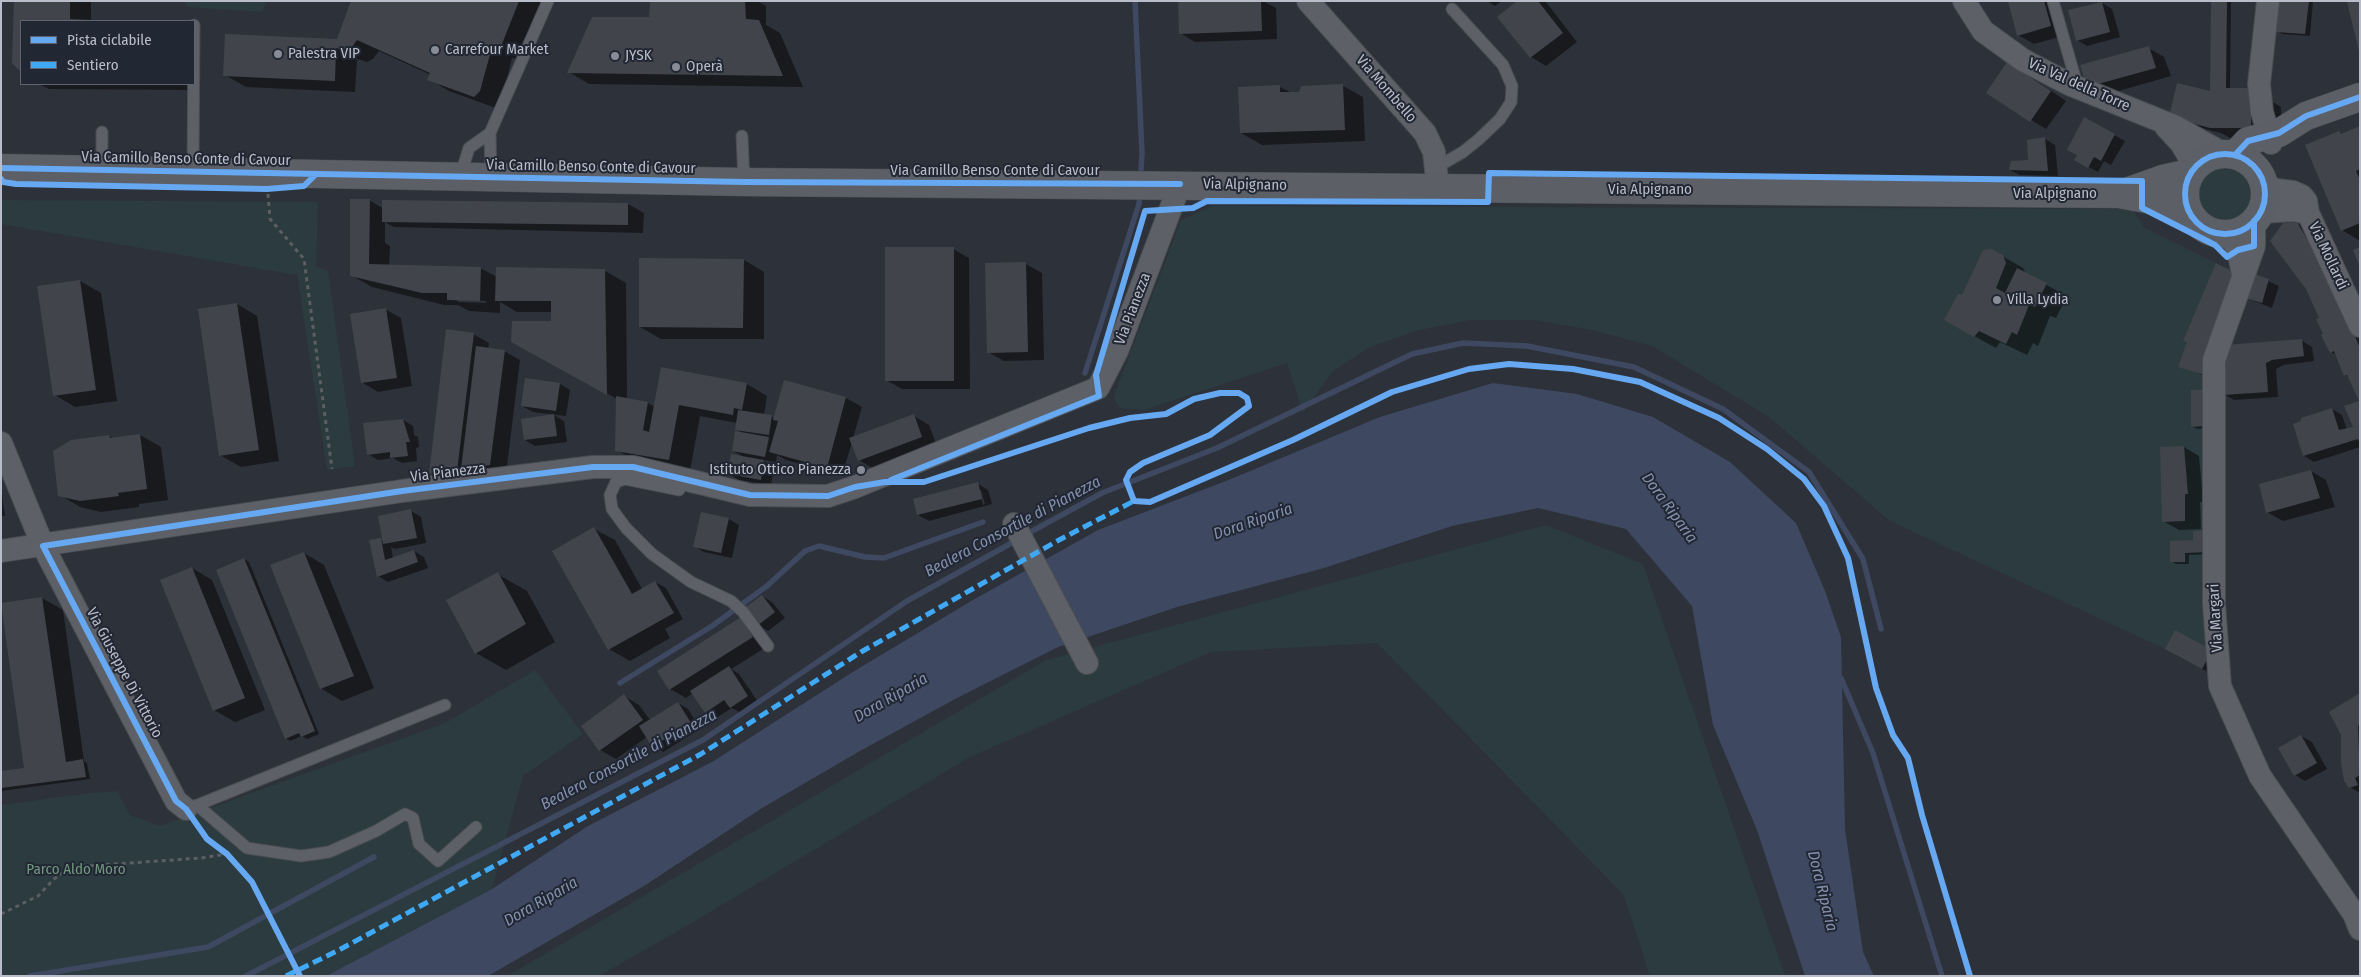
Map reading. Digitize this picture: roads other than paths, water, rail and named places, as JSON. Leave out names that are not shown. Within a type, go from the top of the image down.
[{"type":"street","name":"Via Mombello","points":[[1308,1],[1425,133],[1434,152],[1437,178]]},
{"type":"street","name":"Via Val della Torre","points":[[1964,1],[1983,31],[2023,60],[2078,88],[2184,131],[2230,154]]},
{"type":"street","points":[[2268,1],[2259,84],[2262,112],[2272,137],[2263,158],[2261,179],[2264,203],[2257,216],[2238,232],[2228,234],[2207,230],[2192,216],[2185,199],[2185,190],[2193,170],[2209,157],[2230,154],[2248,142],[2272,137],[2306,116],[2360,96]]},
{"type":"street","name":"Via Val della Torre","points":[[2158,120],[2181,143],[2193,170]]},
{"type":"street","points":[[2230,154],[2244,159],[2261,179]]},
{"type":"street","name":"Via Camillo Benso Conte di Cavour","points":[[1,168],[744,182],[1180,184]]},
{"type":"street","name":"Via Alpignano","points":[[2120,194],[2193,170]]},
{"type":"street","name":"Via Alpignano","points":[[1180,184],[1437,178],[2120,194],[2157,201],[2192,216]]},
{"type":"street","name":"Via Mollardi","points":[[2261,179],[2276,190],[2293,192],[2302,196],[2306,201],[2308,213],[2360,326]]},
{"type":"street","name":"Via Pianezza","points":[[1,551],[402,491],[593,467],[633,467],[750,495],[828,496],[855,487],[1098,388],[1117,351],[1180,184]]},
{"type":"street","name":"Via Mollardi","points":[[2257,216],[2295,210],[2308,213]]},
{"type":"street","name":"Via Margari","points":[[2257,216],[2254,246],[2214,360],[2214,604],[2220,686],[2260,776],[2358,921]]},
{"type":"street","points":[[2228,234],[2238,250],[2243,274]]},
{"type":"street","name":"Via Giuseppe Di Vittorio","points":[[1,444],[42,546],[176,801],[191,807]]},
{"type":"street","points":[[1014,524],[1087,663]]},
{"type":"lane","points":[[491,177],[490,133],[548,1]]},
{"type":"lane","points":[[2053,1],[2078,88]]},
{"type":"lane","points":[[1437,178],[1500,119],[1511,102],[1512,86],[1502,65],[1452,9]]},
{"type":"lane","points":[[193,171],[194,85]]},
{"type":"lane","points":[[102,132],[102,169]]},
{"type":"lane","points":[[460,177],[469,148],[490,133]]},
{"type":"lane","points":[[742,136],[744,182]]},
{"type":"lane","points":[[686,479],[679,490],[625,479],[616,482],[610,495],[612,509],[626,528],[652,554],[691,582],[731,601],[743,612],[768,646]]},
{"type":"lane","points":[[191,807],[445,705]]},
{"type":"lane","points":[[191,807],[246,848],[301,856],[329,852],[376,831],[405,814],[413,818],[419,844],[438,861],[476,827]]},
{"type":"water","name":"Dora Riparia","points":[[1493,383],[1577,394],[1653,417],[1730,462],[1796,523],[1825,591],[1841,637],[1845,829],[1863,952],[1874,976],[1805,976],[1757,830],[1713,725],[1692,606],[1626,529],[1538,508],[1452,526],[1324,568],[1177,607],[1058,647],[955,699],[860,751],[762,808],[644,886],[488,976],[326,976],[492,889],[588,826],[712,762],[856,670],[973,600],[1098,530],[1231,479],[1380,417]]},
{"type":"waterway","points":[[1135,1],[1142,153],[1141,170]]},
{"type":"waterway","points":[[1085,373],[1139,204],[1140,193]]},
{"type":"waterway","name":"Bealera Consortile di Pianezza","points":[[1025,535],[1102,493],[1217,448],[1412,354],[1463,343],[1527,346],[1634,367],[1723,409],[1809,472],[1863,559],[1881,629]]},
{"type":"waterway","points":[[620,683],[712,626],[767,586],[805,551],[819,546],[865,557],[884,558],[983,522]]},
{"type":"waterway","name":"Bealera Consortile di Pianezza","points":[[246,976],[703,740],[907,601],[1017,540]]},
{"type":"waterway","points":[[1836,675],[1841,678],[1873,753],[1942,976]]},
{"type":"waterway","points":[[30,976],[208,947],[374,857]]},
{"type":"place","name":"Carrefour Market","points":[[435,50]]},
{"type":"place","name":"Palestra VIP","points":[[278,54]]},
{"type":"place","name":"JYSK","points":[[615,56]]},
{"type":"place","name":"Operà","points":[[676,67]]},
{"type":"place","name":"Villa Lydia","points":[[1997,300]]},
{"type":"place","name":"Istituto Ottico Pianezza","points":[[861,470]]},
{"type":"park label","name":"Parco Aldo Moro","points":[[76,870]]}]
